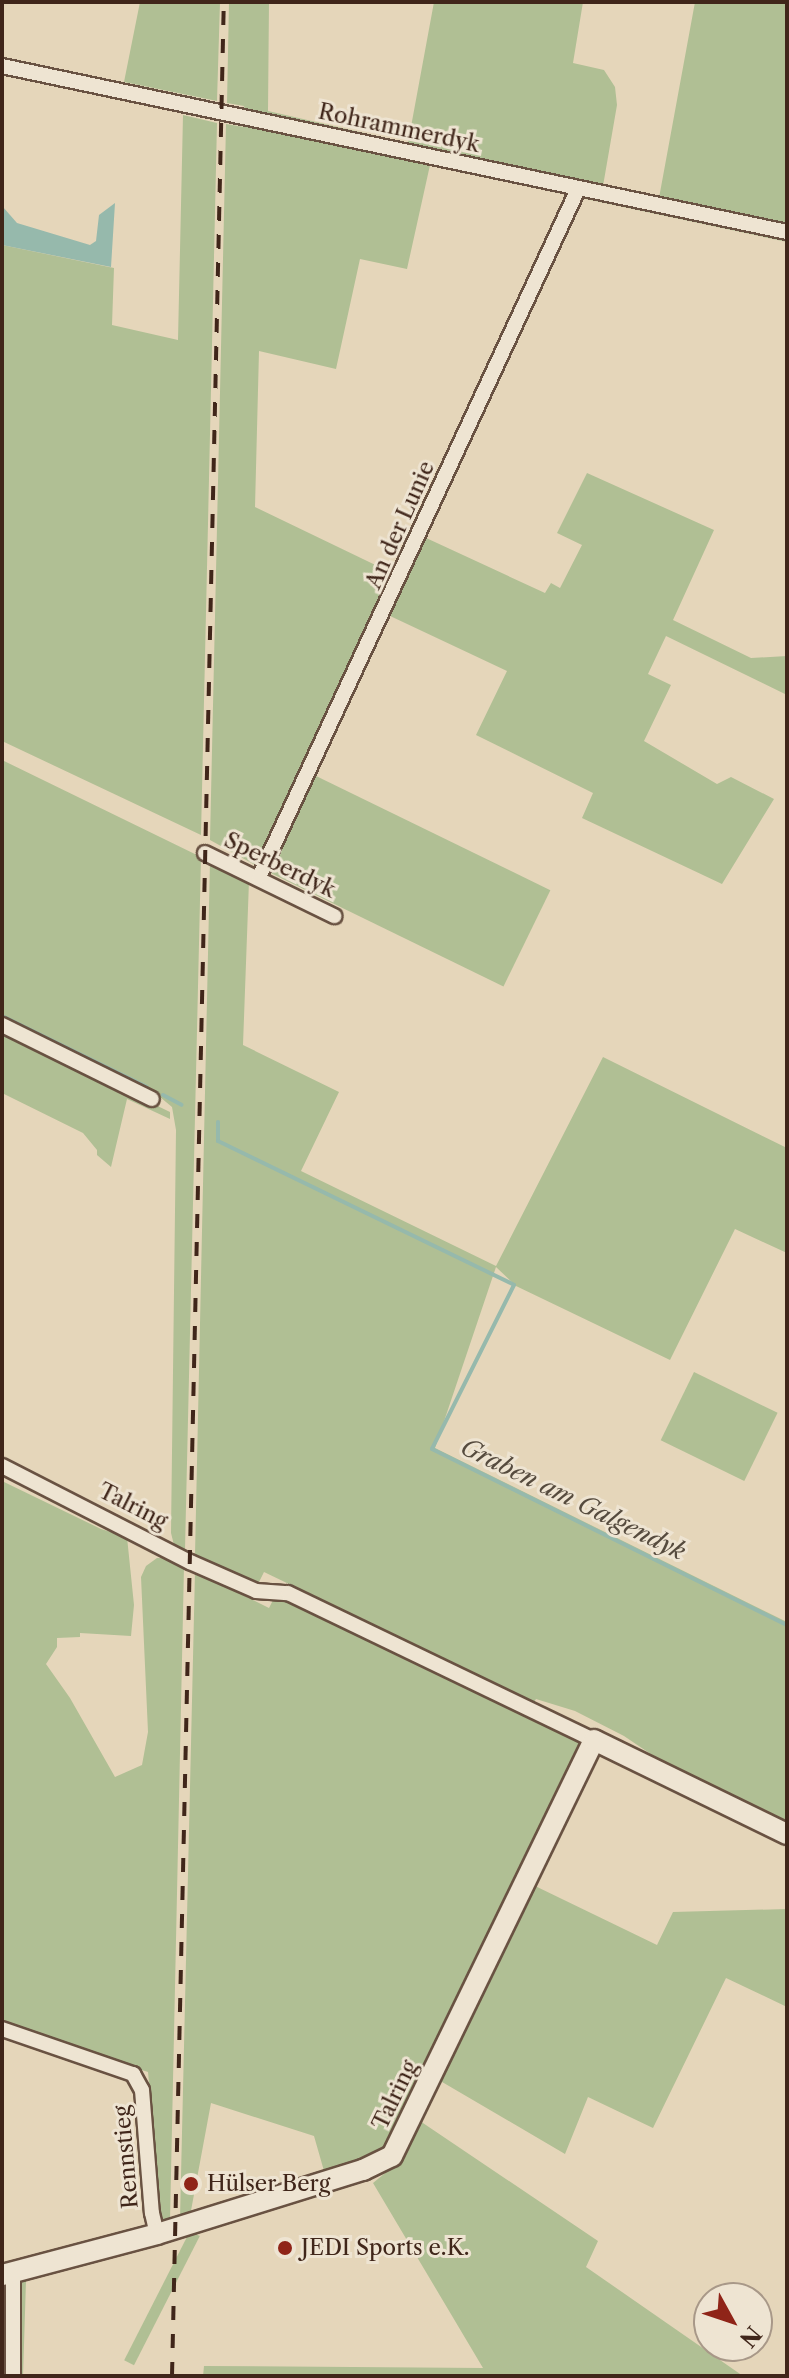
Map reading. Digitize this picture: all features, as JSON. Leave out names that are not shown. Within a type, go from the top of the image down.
[{"type":"street","name":"Rohrammerdyk","points":[[2,66],[787,232]]},
{"type":"street","name":"An der Lunie","points":[[259,877],[578,189]]},
{"type":"street","name":"Sperberdyk","points":[[205,853],[334,916]]},
{"type":"street","points":[[2,1025],[152,1099]]},
{"type":"street","name":"Talring","points":[[2,1466],[190,1562],[256,1591],[288,1593],[787,1834]]},
{"type":"street","name":"Talring","points":[[13,2376],[8,2274],[157,2234],[363,2170],[392,2156],[594,1740]]},
{"type":"street","name":"Rennstieg","points":[[2,2029],[133,2074],[142,2090],[152,2213],[157,2234]]},
{"type":"shaded area","points":[[140,2],[220,2],[217,101],[124,82]]},
{"type":"shaded area","points":[[229,2],[269,2],[268,111],[408,143],[434,2],[583,2],[573,63],[604,70],[615,87],[617,105],[603,186],[659,198],[695,2],[787,2],[787,222],[777,227],[245,113],[244,106],[227,103]]},
{"type":"shaded area","points":[[183,115],[217,123],[201,835],[2,741],[2,245],[114,268],[112,325],[178,340]]},
{"type":"shaded area","points":[[245,119],[567,195],[430,165],[407,269],[360,259],[336,369],[259,351],[255,507],[392,573],[257,866],[210,840],[226,124],[244,127]]},
{"type":"shaded area","points":[[2,193],[3,207],[17,223],[90,245],[96,241],[99,215],[115,203],[111,267],[2,245]]},
{"type":"shaded area","points":[[584,196],[787,240],[787,242],[581,198]]},
{"type":"shaded area","points":[[587,473],[714,530],[673,620],[751,658],[787,656],[787,695],[666,636],[648,674],[671,685],[644,741],[717,784],[731,777],[774,799],[722,884],[582,818],[593,793],[476,735],[507,671],[388,615],[424,537],[545,593],[551,583],[560,588],[582,545],[557,533]]},
{"type":"shaded area","points":[[2,760],[201,857],[185,1550],[174,1545],[171,1533],[176,1130],[172,1107],[160,1097],[2,1020]]},
{"type":"shaded area","points":[[314,775],[550,890],[503,986],[267,871]]},
{"type":"shaded area","points":[[210,861],[249,881],[243,1045],[339,1092],[301,1171],[496,1266],[603,1057],[787,1148],[787,1253],[735,1229],[670,1360],[516,1286],[496,1267],[435,1448],[787,1622],[787,1823],[670,1767],[624,1736],[575,1711],[536,1699],[534,1702],[264,1572],[257,1586],[195,1555]]},
{"type":"shaded area","points":[[2,1031],[170,1112],[170,1119],[127,1099],[111,1167],[97,1155],[97,1150],[83,1133],[2,1093]]},
{"type":"shaded area","points":[[694,1372],[778,1413],[744,1481],[661,1440]]},
{"type":"shaded area","points":[[2,1481],[101,1529],[127,1537],[134,1605],[131,1636],[80,1633],[80,1637],[57,1638],[57,1647],[46,1664],[70,1698],[115,1777],[142,1765],[148,1732],[141,1577],[146,1566],[157,1558],[169,1558],[184,1566],[170,2221],[162,2224],[148,2072],[2,2025]]},
{"type":"shaded area","points":[[195,1571],[269,1608],[275,1596],[583,1744],[389,2144],[377,2156],[324,2171],[314,2136],[211,2103],[190,2216],[180,2219]]},
{"type":"shaded area","points":[[531,1884],[657,1945],[673,1912],[787,1909],[787,2007],[726,1978],[653,2128],[588,2097],[565,2154],[437,2079]]},
{"type":"shaded area","points":[[417,2119],[598,2241],[586,2267],[693,2341],[693,2362],[723,2362],[743,2376],[203,2376],[204,2366],[483,2368],[373,2183],[395,2165]]},
{"type":"shaded area","points":[[190,2231],[200,2236],[134,2365],[124,2360]]},
{"type":"shaded area","points":[[26,2280],[23,2376],[2,2376],[2,2282]]},
{"type":"waterway","name":"Graben am Galgendyk","points":[[2,1016],[147,1087]]},
{"type":"waterway","name":"Graben am Galgendyk","points":[[163,1095],[182,1105]]},
{"type":"waterway","name":"Graben am Galgendyk","points":[[218,1122],[218,1141],[514,1285],[432,1449],[787,1625]]},
{"type":"railway","points":[[172,2376],[224,2]]},
{"type":"place","name":"Hülser Berg","points":[[191,2184]]},
{"type":"place","name":"JEDI Sports e.K.","points":[[285,2248]]}]
